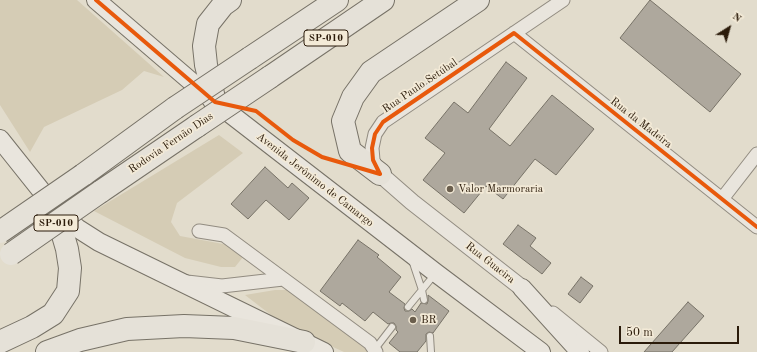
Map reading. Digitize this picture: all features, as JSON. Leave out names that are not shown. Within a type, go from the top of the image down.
[{"type":"highway","points":[[215,102],[206,65],[204,46],[208,24],[223,5],[230,0]]},
{"type":"highway","name":"SP-010","points":[[0,232],[175,108],[337,0]]},
{"type":"highway","name":"Rodovia Fernão Dias","points":[[6,257],[383,0]]},
{"type":"highway","points":[[380,174],[350,151],[343,121],[353,97],[372,72],[478,0]]},
{"type":"highway","points":[[0,342],[32,327],[53,314],[68,291],[70,268],[67,249],[55,208]]},
{"type":"highway","points":[[46,352],[80,340],[127,329],[184,326],[234,328],[304,342]]},
{"type":"main road","name":"Avenida Jerônimo de Camargo","points":[[96,0],[215,102],[436,273],[541,352]]},
{"type":"main road","points":[[0,139],[55,208],[77,228],[99,242],[324,352]]},
{"type":"main road","points":[[522,288],[580,352]]},
{"type":"street","name":"Rua Paulo Setúbal","points":[[380,174],[373,160],[372,148],[375,134],[383,122],[563,0]]},
{"type":"street","name":"Rua da Madeira","points":[[514,33],[757,226]]},
{"type":"street","points":[[722,199],[757,154]]},
{"type":"street","name":"Rua Guacira","points":[[380,174],[412,202],[602,352]]},
{"type":"street","points":[[199,231],[224,235],[365,339],[370,343],[375,351]]},
{"type":"street","points":[[181,281],[222,286],[283,279]]},
{"type":"lane","points":[[409,252],[424,300]]},
{"type":"lane","points":[[408,307],[436,273]]},
{"type":"lane","points":[[375,351],[392,327]]},
{"type":"lane","points":[[430,336],[432,352]]},
{"type":"shaded area","points":[[0,0],[77,0],[164,77],[144,71],[122,90],[44,127],[30,152],[0,105]]},
{"type":"shaded area","points":[[219,135],[243,153],[177,203],[171,222],[180,236],[234,246],[243,257],[235,267],[221,267],[185,258],[94,211]]},
{"type":"shaded area","points":[[275,290],[289,290],[364,344],[369,352],[344,352],[311,337],[271,315],[245,295]]},
{"type":"building","points":[[650,0],[741,74],[710,112],[620,38]]},
{"type":"building","points":[[506,62],[527,78],[489,129],[510,146],[552,95],[594,129],[556,175],[535,159],[503,199],[486,186],[464,213],[423,180],[445,153],[425,138],[454,102],[468,113]]},
{"type":"building","points":[[265,167],[288,188],[292,183],[309,198],[289,220],[266,200],[248,219],[231,204]]},
{"type":"building","points":[[518,225],[536,238],[530,246],[551,263],[542,274],[503,244]]},
{"type":"building","points":[[358,240],[379,255],[377,257],[401,277],[389,292],[405,304],[405,311],[412,309],[415,312],[421,303],[427,304],[428,295],[449,311],[433,333],[429,332],[426,334],[426,341],[417,352],[400,352],[389,343],[398,332],[394,323],[388,324],[373,312],[365,321],[342,303],[340,306],[320,291]]},
{"type":"building","points":[[581,277],[593,286],[580,303],[568,294]]},
{"type":"building","points":[[688,302],[704,316],[672,352],[644,352]]},
{"type":"cycle path","points":[[96,0],[215,102],[256,111],[293,140],[322,157],[380,174]]},
{"type":"cycle path","points":[[380,174],[373,160],[372,148],[375,134],[383,122],[514,33],[757,227]]},
{"type":"place","name":"Valor Marmoraria","points":[[450,189]]},
{"type":"place","name":"BR","points":[[413,320]]}]
